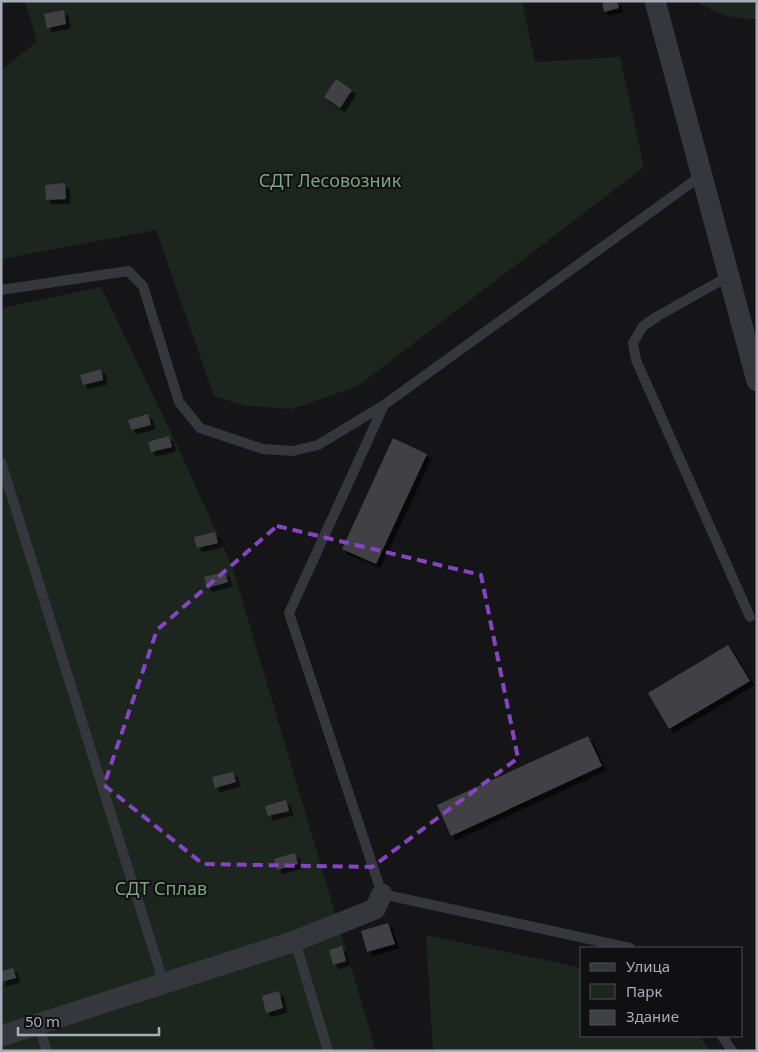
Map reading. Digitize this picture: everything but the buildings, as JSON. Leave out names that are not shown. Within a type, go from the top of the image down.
[{"type":"street","points":[[655,1],[703,174],[757,381]]},
{"type":"street","points":[[1,1036],[295,941],[376,909],[382,894]]},
{"type":"lane","points":[[1,290],[128,271],[143,286],[179,402],[200,428],[263,449],[293,451],[318,445],[384,405],[703,174]]},
{"type":"lane","points":[[730,276],[643,326],[633,344],[636,360],[750,618]]},
{"type":"lane","points":[[384,405],[289,613],[382,894],[625,947]]},
{"type":"lane","points":[[1,462],[164,984]]},
{"type":"lane","points":[[295,941],[328,1051]]},
{"type":"lane","points":[[38,1024],[47,1051]]},
{"type":"lane","points":[[723,1037],[732,1051]]},
{"type":"highlighted area","points":[[277,526],[481,575],[518,758],[372,867],[203,864],[104,785],[157,630]]},
{"type":"green space","name":"СДТ Лесовозник","points":[[25,1],[522,1],[535,62],[620,57],[644,167],[358,386],[292,409],[246,406],[214,396],[156,230],[1,259],[1,70],[37,42]]},
{"type":"green space","points":[[695,1],[757,1],[757,19],[724,15]]},
{"type":"green space","name":"СДТ Сплав","points":[[101,287],[177,445],[233,569],[376,1051],[1,1051],[1,308]]},
{"type":"green space","points":[[426,935],[580,968],[580,1037],[701,1037],[710,1051],[433,1051]]}]
